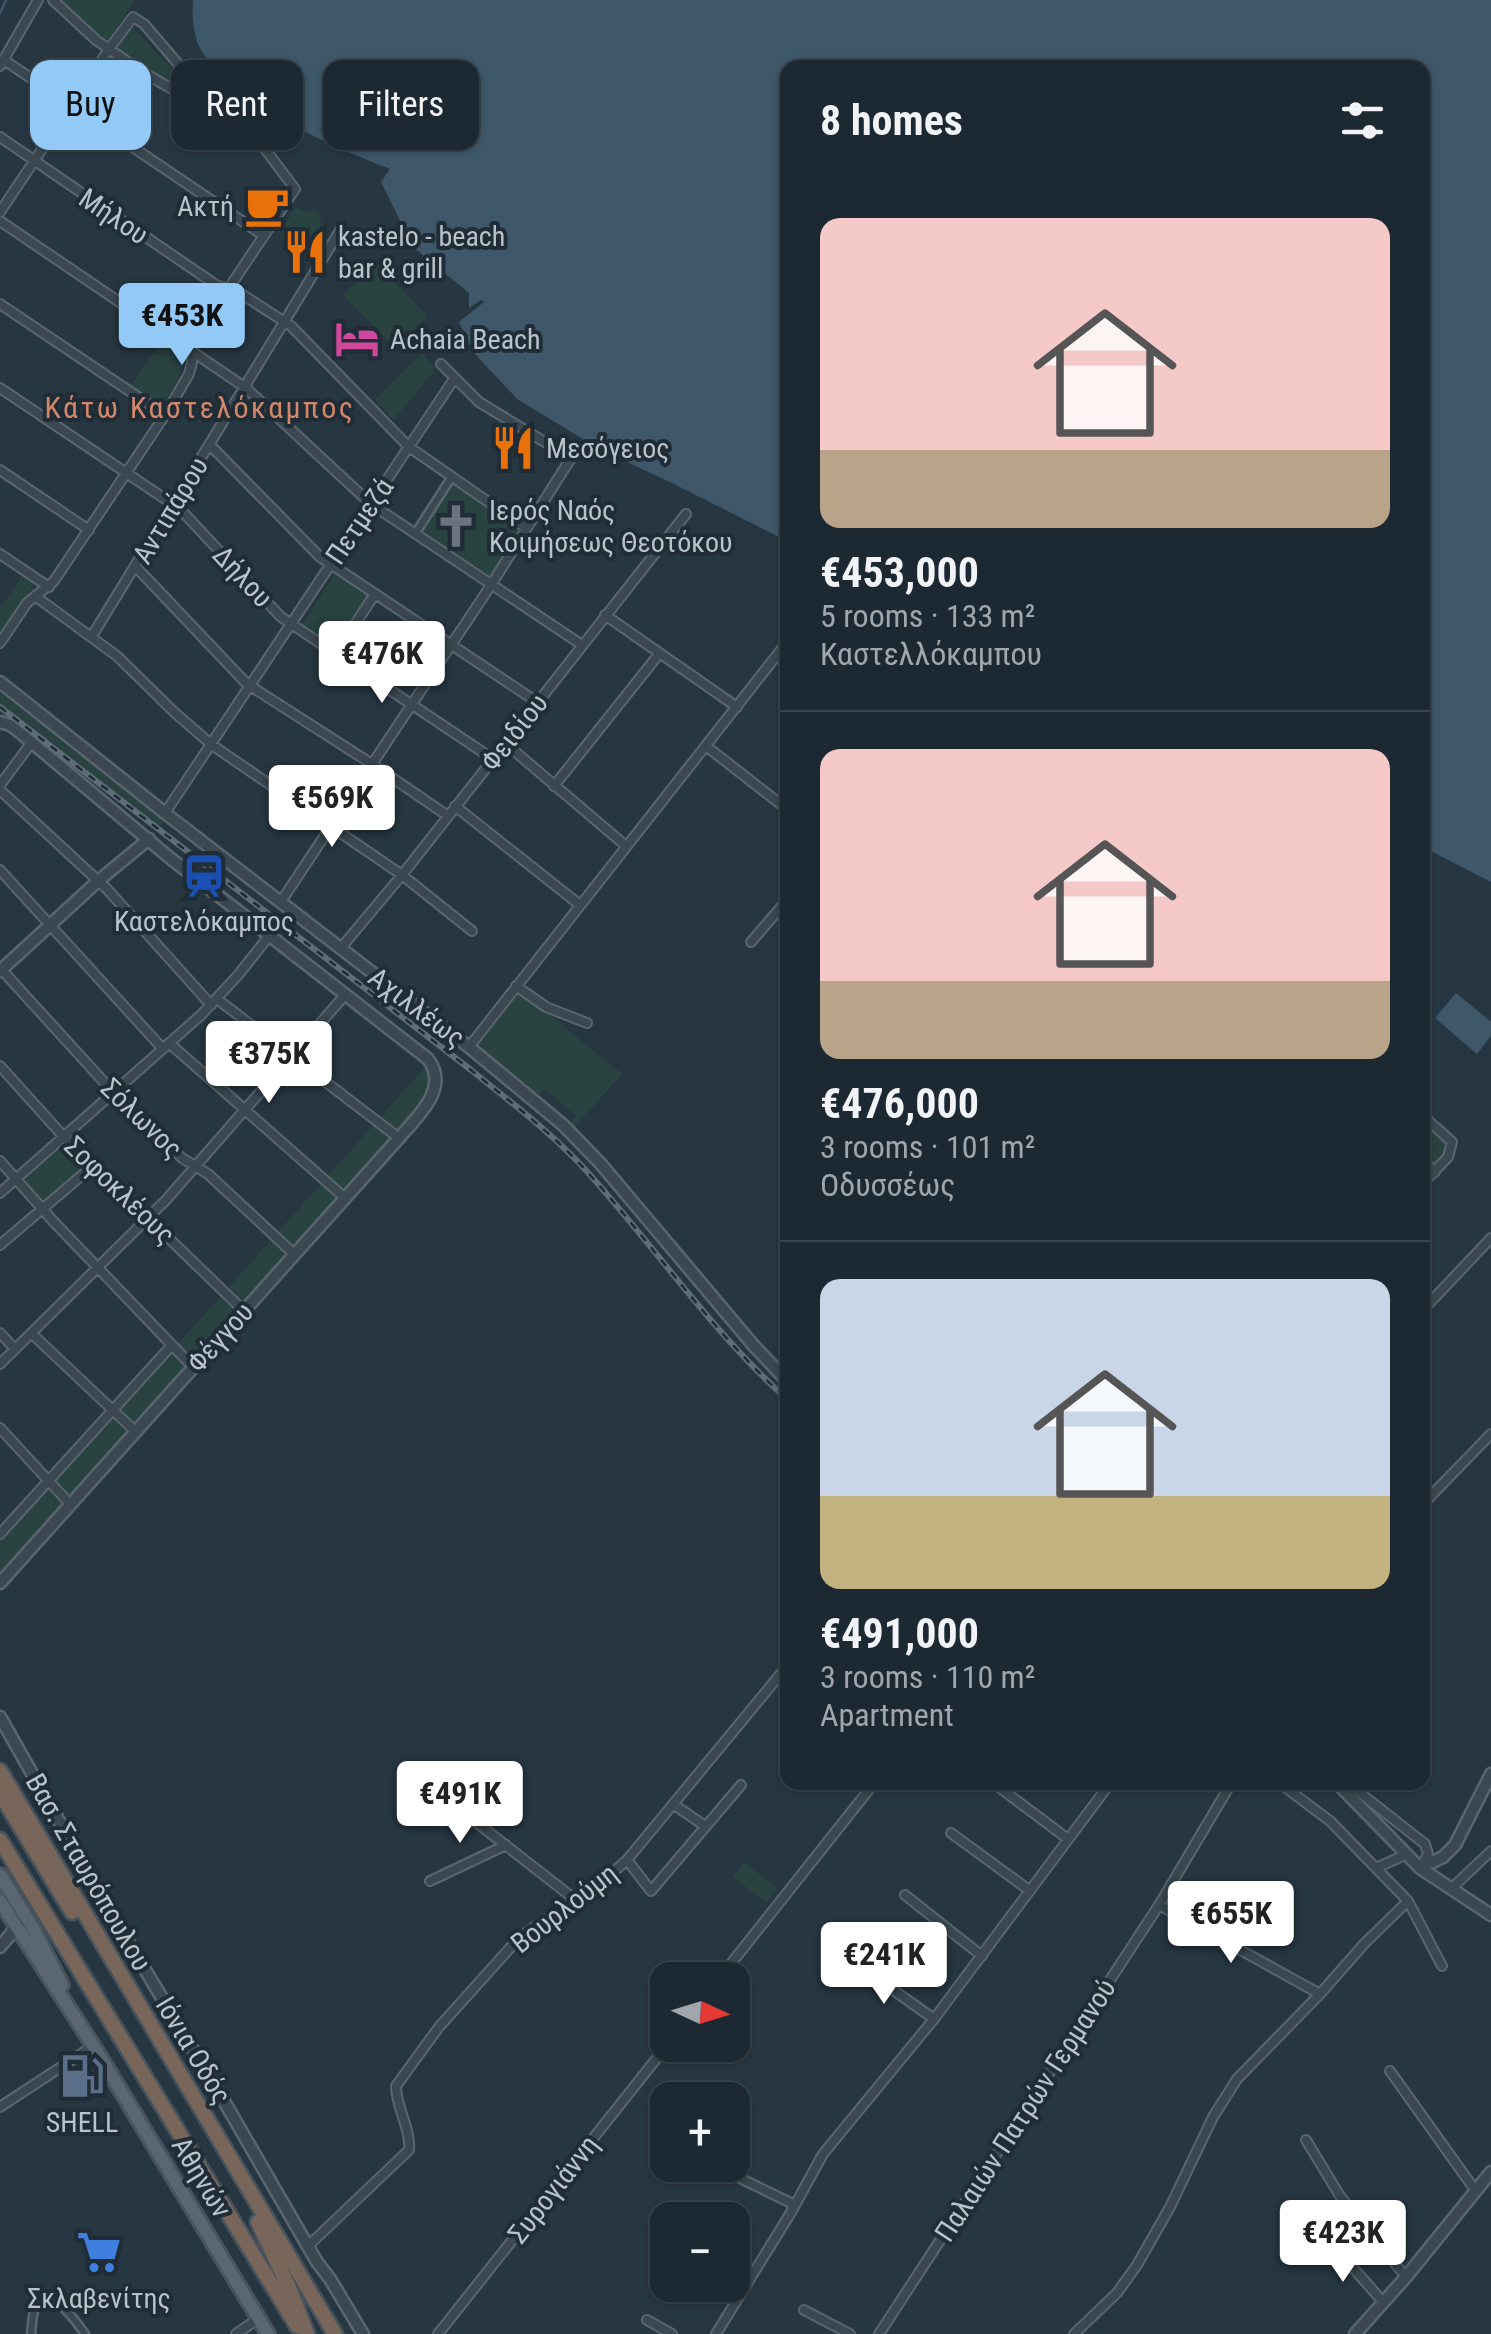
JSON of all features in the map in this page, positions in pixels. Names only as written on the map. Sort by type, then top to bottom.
[{"type":"highway","points":[[0,1774],[5,1792]]},
{"type":"highway","name":"Ιόνια Οδός","points":[[5,1792],[260,2226],[290,2290],[305,2334]]},
{"type":"highway","name":"Ιόνια Οδός","points":[[5,1792],[335,2334]]},
{"type":"highway","name":"Ιόνια Οδός","points":[[0,1840],[305,2334]]},
{"type":"main road","points":[[0,1875],[21,1921]]},
{"type":"main road","points":[[0,1901],[21,1921]]},
{"type":"main road","name":"Αθηνών","points":[[21,1921],[268,2334]]},
{"type":"street","points":[[30,79],[2,63],[38,0]]},
{"type":"street","points":[[53,0],[109,48],[171,88]]},
{"type":"street","points":[[0,643],[28,603],[50,587],[127,473],[186,381],[195,340],[294,189],[252,132],[210,102],[136,17],[130,19],[101,60]]},
{"type":"street","name":"Μήλου","points":[[0,137],[218,286],[240,293],[286,323],[410,447],[526,528]]},
{"type":"street","points":[[0,212],[41,150]]},
{"type":"street","points":[[139,150],[264,236]]},
{"type":"street","points":[[0,222],[246,388],[370,504],[582,646]]},
{"type":"street","name":"Αντιπάρου","points":[[92,636],[341,230]]},
{"type":"street","points":[[0,304],[164,415]]},
{"type":"street","points":[[192,363],[209,363]]},
{"type":"street","points":[[280,903],[571,458],[479,402],[440,364]]},
{"type":"street","name":"Πετμεζά","points":[[165,813],[454,380]]},
{"type":"street","name":"Δήλου","points":[[0,388],[174,504],[281,617],[492,759]]},
{"type":"street","points":[[210,445],[330,564],[537,702]]},
{"type":"street","points":[[0,470],[89,530]]},
{"type":"street","points":[[415,534],[451,478]]},
{"type":"street","name":"Φειδίου","points":[[340,949],[686,514]]},
{"type":"street","points":[[0,554],[50,587]]},
{"type":"street","points":[[136,566],[250,687],[448,816]]},
{"type":"street","points":[[336,653],[375,594]]},
{"type":"street","points":[[35,596],[123,661],[212,745],[402,874],[472,931]]},
{"type":"street","points":[[606,615],[737,707]]},
{"type":"street","points":[[469,1047],[780,651]]},
{"type":"street","points":[[554,786],[659,654]]},
{"type":"street","name":"Αχιλλέως","points":[[0,682],[469,1047],[578,1139],[780,1374]]},
{"type":"street","points":[[0,722],[32,742],[345,995],[149,1217],[0,1364]]},
{"type":"street","points":[[32,742],[0,787],[98,881],[214,1002],[399,1138]]},
{"type":"street","points":[[505,744],[626,846]]},
{"type":"street","points":[[706,746],[780,804]]},
{"type":"street","points":[[456,806],[580,905]]},
{"type":"street","points":[[0,970],[149,839]]},
{"type":"street","points":[[0,870],[165,1046],[246,1110],[346,1198]]},
{"type":"street","points":[[751,942],[780,908]]},
{"type":"street","points":[[0,1193],[214,1002],[268,936]]},
{"type":"street","name":"Σόλωνος","points":[[0,970],[113,1092],[182,1158],[206,1172],[294,1254]]},
{"type":"street","points":[[516,986],[546,1007],[587,1023]]},
{"type":"street","name":"Φέγγου","points":[[0,1583],[399,1138],[436,1088],[428,1059],[345,995]]},
{"type":"street","name":"Σοφοκλέους","points":[[0,1066],[64,1137],[244,1310]]},
{"type":"street","points":[[1430,1122],[1452,1142],[1448,1157],[1430,1177]]},
{"type":"street","points":[[0,1161],[193,1367]]},
{"type":"street","points":[[0,1245],[94,1165]]},
{"type":"street","points":[[1430,1167],[1435,1172]]},
{"type":"street","points":[[1430,1303],[1491,1238]]},
{"type":"street","points":[[0,1333],[15,1349]]},
{"type":"street","points":[[31,1333],[136,1432]]},
{"type":"street","points":[[0,1534],[172,1345]]},
{"type":"street","points":[[0,1428],[70,1504]]},
{"type":"street","points":[[1430,1497],[1491,1434]]},
{"type":"street","name":"Βουρλούμη","points":[[308,2246],[409,2150],[410,2140],[396,2095],[397,2082],[448,2017],[519,1938],[577,1901],[627,1860],[780,1675]]},
{"type":"street","name":"Βασ. Σταυρόπουλου","points":[[0,1717],[127,1940],[363,2334]]},
{"type":"street","points":[[1420,1868],[1443,1857],[1455,1845],[1491,1774]]},
{"type":"street","points":[[627,1860],[650,1891],[740,1785]]},
{"type":"street","points":[[434,1790],[577,1901]]},
{"type":"street","points":[[732,1962],[869,1790]]},
{"type":"street","points":[[1002,1790],[1068,1840]]},
{"type":"street","points":[[750,2278],[830,2145],[934,2019],[1105,1790]]},
{"type":"street","name":"Παλαιών Πατρών Γερμανού","points":[[879,2334],[1159,1905],[1227,1790]]},
{"type":"street","points":[[1289,1790],[1324,1816],[1408,1901],[1442,1966]]},
{"type":"street","points":[[1344,1790],[1420,1868],[1491,1914]]},
{"type":"street","points":[[1356,1790],[1425,1844],[1428,1854],[1420,1868]]},
{"type":"street","points":[[673,1804],[704,1826]]},
{"type":"street","points":[[951,1833],[1029,1890]]},
{"type":"street","points":[[430,1881],[506,1844]]},
{"type":"street","points":[[1452,1888],[1491,1851]]},
{"type":"street","points":[[1376,1868],[1405,1855]]},
{"type":"street","points":[[905,1895],[982,1956]]},
{"type":"street","points":[[1074,2334],[1138,2265],[1213,2117],[1237,2079],[1408,1901]]},
{"type":"street","points":[[1159,1905],[1320,1994]]},
{"type":"street","points":[[0,1947],[21,1921]]},
{"type":"street","points":[[858,1964],[934,2019]]},
{"type":"street","points":[[0,2107],[93,2046]]},
{"type":"street","name":"Συρογιάννη","points":[[438,2334],[654,2062]]},
{"type":"street","points":[[1390,2071],[1475,2190]]},
{"type":"street","points":[[1306,2140],[1340,2196],[1406,2277]]},
{"type":"street","points":[[1354,2334],[1491,2172]]},
{"type":"street","points":[[748,2182],[795,2205]]},
{"type":"street","points":[[1331,2243],[1384,2303]]},
{"type":"street","points":[[31,2334],[36,2307],[46,2299],[65,2308],[85,2334]]},
{"type":"street","points":[[716,2334],[735,2302]]},
{"type":"street","points":[[804,2310],[850,2334]]},
{"type":"street","points":[[236,2334],[259,2318]]},
{"type":"street","points":[[647,2320],[672,2334]]},
{"type":"street","points":[[1086,2324],[1092,2334]]},
{"type":"green space","points":[[59,0],[135,0],[110,38],[102,39]]},
{"type":"green space","points":[[133,28],[171,69],[171,81],[151,70],[151,60],[136,60],[118,48]]},
{"type":"green space","points":[[295,208],[315,210],[321,223],[311,244],[306,243],[299,253],[281,239]]},
{"type":"green space","points":[[377,263],[428,317],[391,344],[343,295]]},
{"type":"green space","points":[[163,338],[181,350],[181,367],[161,406],[131,386]]},
{"type":"green space","points":[[422,353],[436,369],[394,420],[375,400]]},
{"type":"green space","points":[[451,478],[526,528],[491,585],[415,534]]},
{"type":"green space","points":[[335,573],[368,596],[335,646],[303,624]]},
{"type":"green space","points":[[23,575],[35,583],[0,634],[0,608]]},
{"type":"green space","points":[[0,692],[164,821],[159,827],[0,703]]},
{"type":"green space","points":[[520,991],[622,1074],[572,1130],[568,1125],[576,1116],[544,1089],[535,1098],[479,1045]]},
{"type":"green space","points":[[427,1065],[433,1089],[414,1115],[194,1360],[178,1344]]},
{"type":"green space","points":[[1430,1122],[1450,1140],[1451,1148],[1435,1172],[1430,1167]]},
{"type":"green space","points":[[63,1146],[83,1169],[45,1204],[24,1180]]},
{"type":"green space","points":[[171,1349],[188,1366],[135,1426],[117,1410]]},
{"type":"green space","points":[[113,1416],[129,1432],[70,1496],[54,1479]]},
{"type":"green space","points":[[47,1488],[62,1505],[0,1572],[0,1539]]},
{"type":"green space","points":[[744,1862],[777,1888],[766,1903],[733,1877]]},
{"type":"green space","points":[[1232,1891],[1248,1900],[1228,1932],[1213,1922]]},
{"type":"water","points":[[193,0],[1491,0],[1491,882],[1430,851],[1430,60],[780,60],[780,537],[601,450],[517,399],[474,353],[459,322],[484,302],[469,308],[469,293],[413,247],[381,182],[390,169],[345,150],[479,150],[479,60],[323,60],[323,140],[303,130],[303,60],[209,60],[195,36]]},
{"type":"water","points":[[1456,993],[1491,1022],[1491,1036],[1477,1054],[1435,1018]]},
{"type":"waterway","points":[[0,13],[6,0]]},
{"type":"railway","points":[[0,707],[549,1134],[578,1161],[710,1319],[780,1392]]},
{"type":"place","name":"Ακτή","points":[[267,206]]},
{"type":"place","name":"kastelo - beach bar & grill","points":[[305,252]]},
{"type":"place","name":"Achaia Beach","points":[[357,339]]},
{"type":"place","name":"Μεσόγειος","points":[[513,448]]},
{"type":"place","name":"Ιερός Ναός Κοιμήσεως Θεοτόκου","points":[[456,526]]},
{"type":"place","name":"Καστελόκαμπος","points":[[204,876]]},
{"type":"place","name":"SHELL","points":[[82,2076]]},
{"type":"place","name":"Σκλαβενίτης","points":[[99,2252]]},
{"type":"district","name":"Κάτω Καστελόκαμπος","points":[[200,408]]}]
